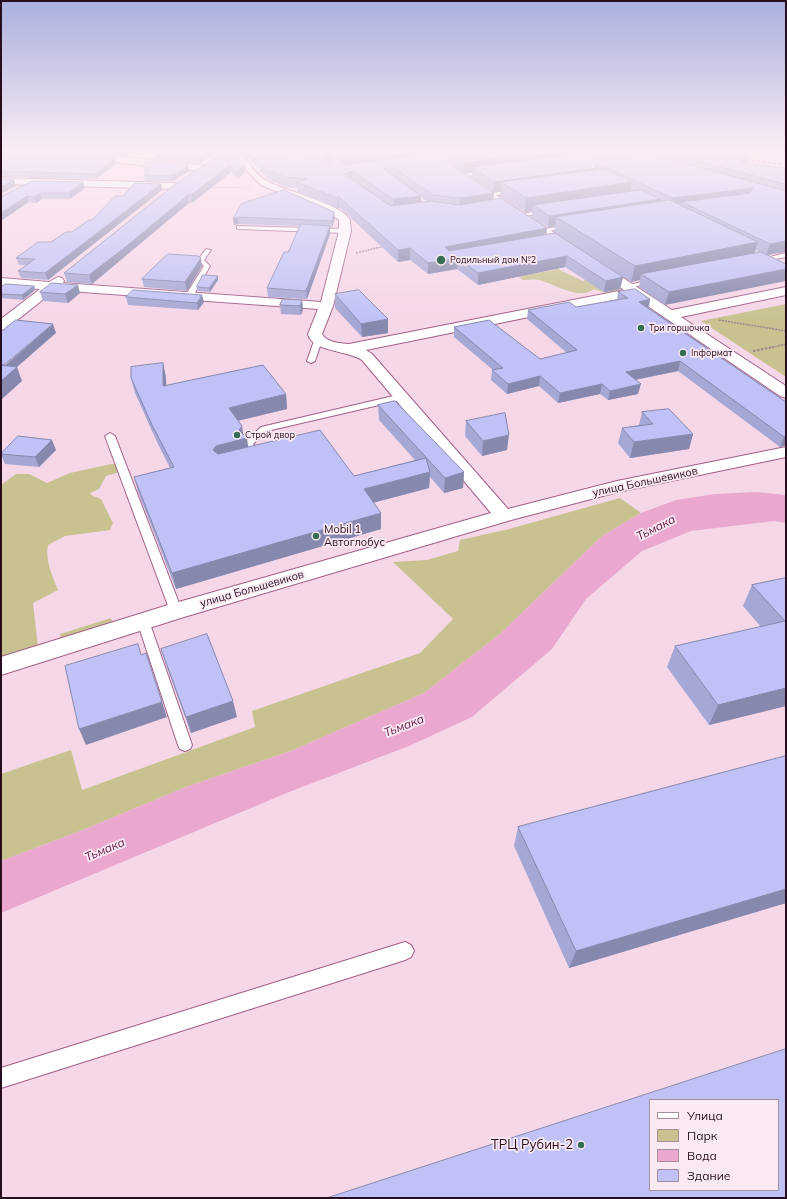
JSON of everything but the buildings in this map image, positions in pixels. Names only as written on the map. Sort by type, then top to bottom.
[{"type":"street","points":[[323,208],[340,215],[346,222],[326,306],[315,334],[318,340],[327,344],[352,348],[631,289]]},
{"type":"street","points":[[506,208],[520,215],[549,237],[631,289],[786,393]]},
{"type":"street","points":[[1,326],[68,274]]},
{"type":"street","points":[[1,282],[326,306]]},
{"type":"street","points":[[670,315],[786,292]]},
{"type":"street","points":[[352,348],[367,357],[504,516]]},
{"type":"street","name":"улица Большевиков","points":[[1,666],[176,611],[504,516],[617,487],[786,452]]},
{"type":"lane","points":[[520,215],[554,210]]},
{"type":"lane","points":[[549,237],[577,225]]},
{"type":"lane","points":[[240,227],[345,231]]},
{"type":"lane","points":[[189,296],[207,266],[201,260],[208,250]]},
{"type":"lane","points":[[761,258],[786,255]]},
{"type":"lane","points":[[631,289],[663,279]]},
{"type":"lane","points":[[311,361],[318,340]]},
{"type":"lane","points":[[243,459],[258,455],[248,444],[264,430],[402,397]]},
{"type":"lane","points":[[110,436],[176,611]]},
{"type":"lane","points":[[144,621],[184,745]]},
{"type":"lane","points":[[1,1078],[405,951]]},
{"type":"path","points":[[338,258],[389,245]]},
{"type":"path","points":[[731,356],[786,344]]},
{"type":"green space","points":[[557,265],[560,270],[583,281],[592,277],[602,279],[620,290],[612,295],[594,289],[581,293],[567,290],[539,280],[523,280],[518,276],[555,270],[553,266]]},
{"type":"green space","points":[[786,304],[786,377],[701,321]]},
{"type":"green space","points":[[116,464],[120,472],[106,476],[99,489],[90,493],[91,495],[101,499],[113,523],[110,530],[65,536],[48,545],[48,562],[58,590],[33,603],[38,647],[1,663],[1,485],[16,474],[29,474],[47,483],[70,473]]},
{"type":"green space","points":[[620,498],[641,513],[602,536],[500,634],[424,693],[291,751],[186,787],[83,830],[1,861],[1,774],[71,750],[82,790],[255,727],[252,711],[420,653],[453,619],[393,562],[427,560],[458,551],[460,540],[509,529]]},
{"type":"green space","points":[[111,618],[113,623],[61,639],[60,634]]},
{"type":"water","name":"Тьмака","points":[[756,492],[786,495],[786,523],[774,521],[691,531],[642,551],[586,599],[552,649],[472,717],[409,746],[289,792],[1,913],[1,861],[83,830],[186,787],[291,751],[424,693],[500,634],[602,536],[641,513],[676,500],[715,494]]},
{"type":"place","name":"Родильный дом №2","points":[[441,260]]},
{"type":"place","name":"Три горшочка","points":[[641,328]]},
{"type":"place","name":"Inформат","points":[[683,353]]},
{"type":"place","name":"Строй двор","points":[[237,435]]},
{"type":"place","name":"Mobil 1 Автоглобус","points":[[316,536]]},
{"type":"place","name":"ТРЦ Рубин-2","points":[[581,1145]]}]
